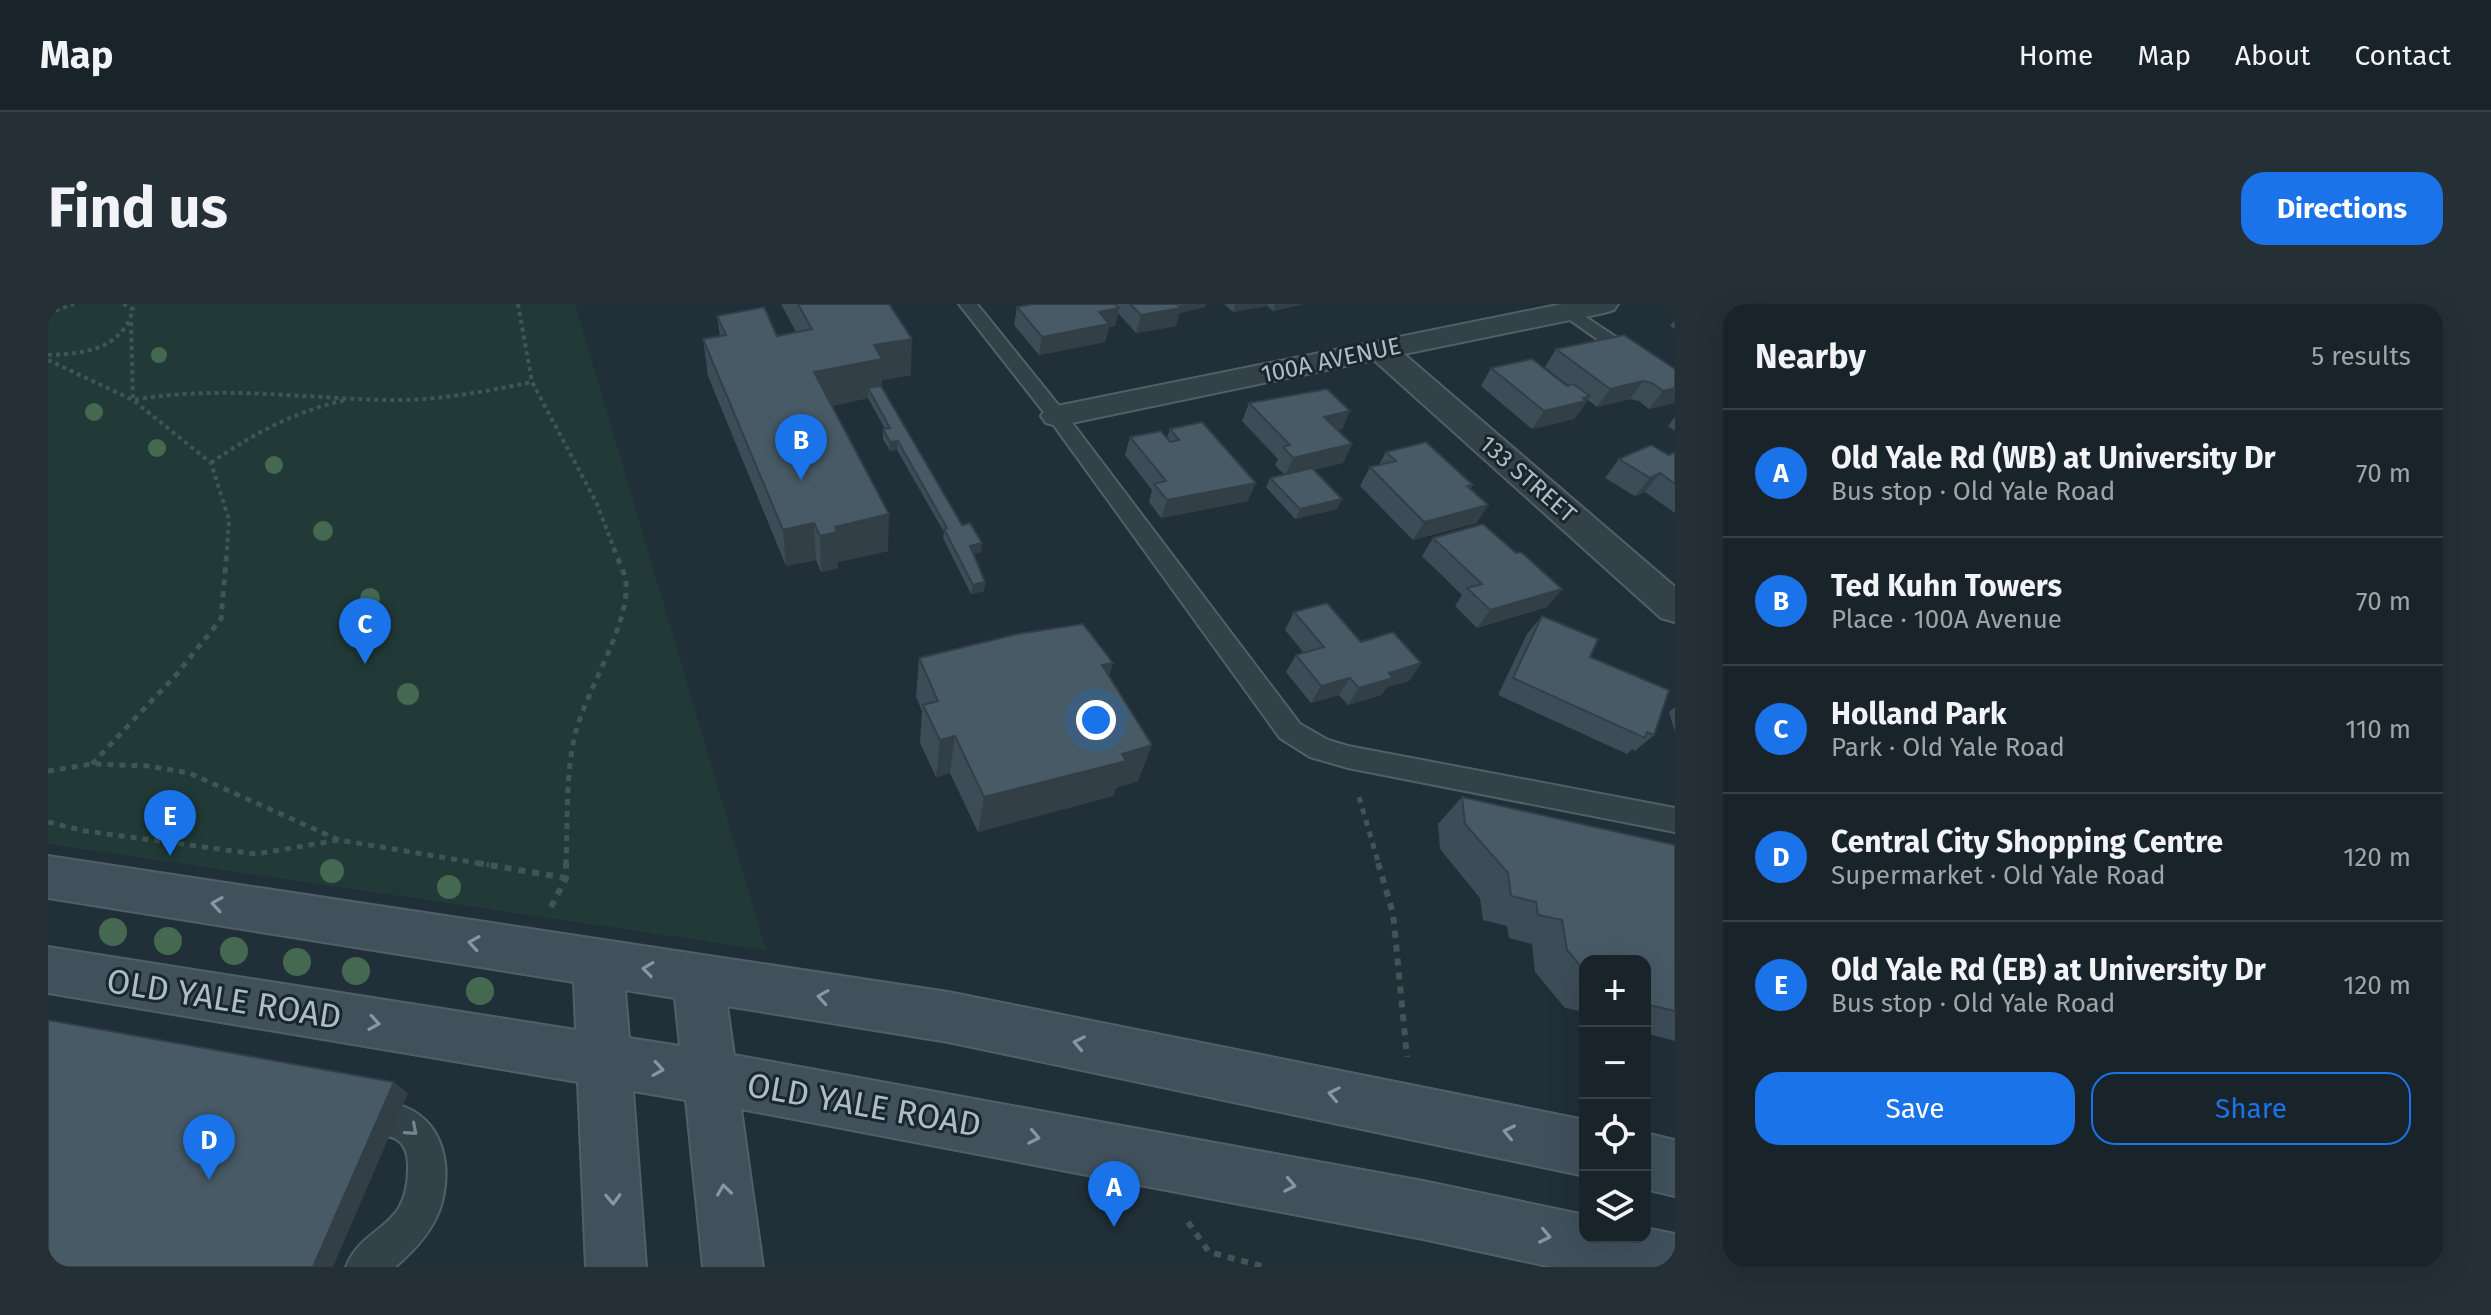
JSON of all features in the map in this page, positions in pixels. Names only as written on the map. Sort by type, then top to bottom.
[{"type":"main road","points":[[48,877],[948,1017],[1579,1147]]},
{"type":"main road","points":[[598,962],[616,1267]]},
{"type":"main road","name":"OLD YALE ROAD","points":[[48,970],[710,1077],[1423,1210],[1675,1264]]},
{"type":"main road","points":[[698,976],[733,1267]]},
{"type":"main road","points":[[1651,1162],[1675,1168]]},
{"type":"street","name":"100A AVENUE","points":[[1057,416],[1604,304]]},
{"type":"street","name":"133 STREET","points":[[1381,350],[1675,608]]},
{"type":"lane","points":[[968,304],[1057,416],[1290,731],[1320,749],[1348,757],[1675,820]]},
{"type":"lane","points":[[1569,311],[1675,385]]},
{"type":"lane","points":[[326,1139],[336,1131],[380,1117],[405,1122],[422,1139],[427,1169],[423,1203],[398,1241],[365,1267]]},
{"type":"path","points":[[59,308],[65,304]]},
{"type":"path","points":[[48,311],[74,304]]},
{"type":"path","points":[[123,304],[133,306],[133,400]]},
{"type":"path","points":[[48,771],[92,764],[148,766],[189,773],[339,840],[566,878],[569,776],[575,736],[589,692],[626,606],[626,580],[596,502],[554,418],[532,382],[518,304]]},
{"type":"path","points":[[48,358],[109,343],[122,335],[131,322]]},
{"type":"path","points":[[48,358],[133,400],[211,463],[229,520],[221,619],[176,675],[92,764]]},
{"type":"path","points":[[133,400],[160,394],[254,393],[353,399],[435,398],[532,382]]},
{"type":"path","points":[[211,463],[277,419],[315,406],[353,399]]},
{"type":"path","points":[[1348,757],[1393,913],[1411,1110]]},
{"type":"path","points":[[48,822],[85,831],[256,854],[339,840]]},
{"type":"path","points":[[1209,1252],[1265,1267]]},
{"type":"green space","points":[[48,304],[575,304],[766,950],[48,844]]},
{"type":"building","points":[[798,304],[889,304],[912,339],[874,345],[882,359],[814,372],[889,514],[835,527],[837,532],[820,536],[814,523],[783,530],[703,339],[726,335],[717,316],[764,307],[777,336],[812,329]]},
{"type":"building","points":[[1033,304],[1115,304],[1119,308],[1099,312],[1109,324],[1042,337],[1017,307]]},
{"type":"building","points":[[1130,304],[1177,304],[1181,308],[1141,315]]},
{"type":"building","points":[[1624,335],[1675,369],[1675,388],[1663,391],[1643,381],[1610,389],[1556,349]]},
{"type":"building","points":[[1532,359],[1567,386],[1573,384],[1590,396],[1583,398],[1586,401],[1544,411],[1491,368]]},
{"type":"building","points":[[881,386],[962,525],[970,523],[982,543],[970,546],[985,582],[973,585],[944,529],[947,528],[898,441],[890,442],[883,429],[890,428],[868,388]]},
{"type":"building","points":[[1327,389],[1350,411],[1324,417],[1352,444],[1293,458],[1283,447],[1290,445],[1249,403]]},
{"type":"building","points":[[1202,422],[1256,483],[1167,500],[1154,484],[1166,481],[1130,437],[1161,431],[1170,442],[1179,440],[1170,429]]},
{"type":"building","points":[[1426,442],[1473,485],[1467,486],[1488,505],[1424,522],[1370,467],[1396,461],[1386,452]]},
{"type":"building","points":[[1651,445],[1669,455],[1675,452],[1675,484],[1660,473],[1650,478],[1619,459]]},
{"type":"building","points":[[1312,468],[1342,499],[1300,509],[1270,478]]},
{"type":"building","points":[[1483,524],[1516,553],[1521,552],[1562,589],[1490,610],[1467,588],[1482,584],[1433,538]]},
{"type":"building","points":[[1327,603],[1361,642],[1393,632],[1421,663],[1389,673],[1393,678],[1359,688],[1350,678],[1321,686],[1296,655],[1324,647],[1294,612]]},
{"type":"building","points":[[1542,616],[1598,639],[1590,657],[1669,690],[1654,735],[1647,732],[1645,738],[1513,678]]},
{"type":"building","points":[[1083,624],[1113,663],[1102,665],[1152,745],[1122,754],[1126,761],[984,797],[955,736],[940,740],[923,705],[938,701],[919,658],[1017,634]]},
{"type":"building","points":[[1462,797],[1675,845],[1675,1011],[1651,1005],[1651,955],[1579,955],[1579,964],[1567,950],[1562,920],[1538,915],[1536,902],[1511,896],[1508,873],[1465,824]]},
{"type":"building","points":[[48,1020],[394,1082],[313,1267],[48,1267]]},
{"type":"place","name":"Ted Kuhn Towers","points":[[801,480]]},
{"type":"place","name":"Holland Park","points":[[365,664]]},
{"type":"place","name":"Old Yale Rd (EB) at University Dr","points":[[170,856]]},
{"type":"place","name":"Central City Shopping Centre","points":[[209,1180]]},
{"type":"place","name":"Old Yale Rd (WB) at University Dr","points":[[1114,1227]]}]
